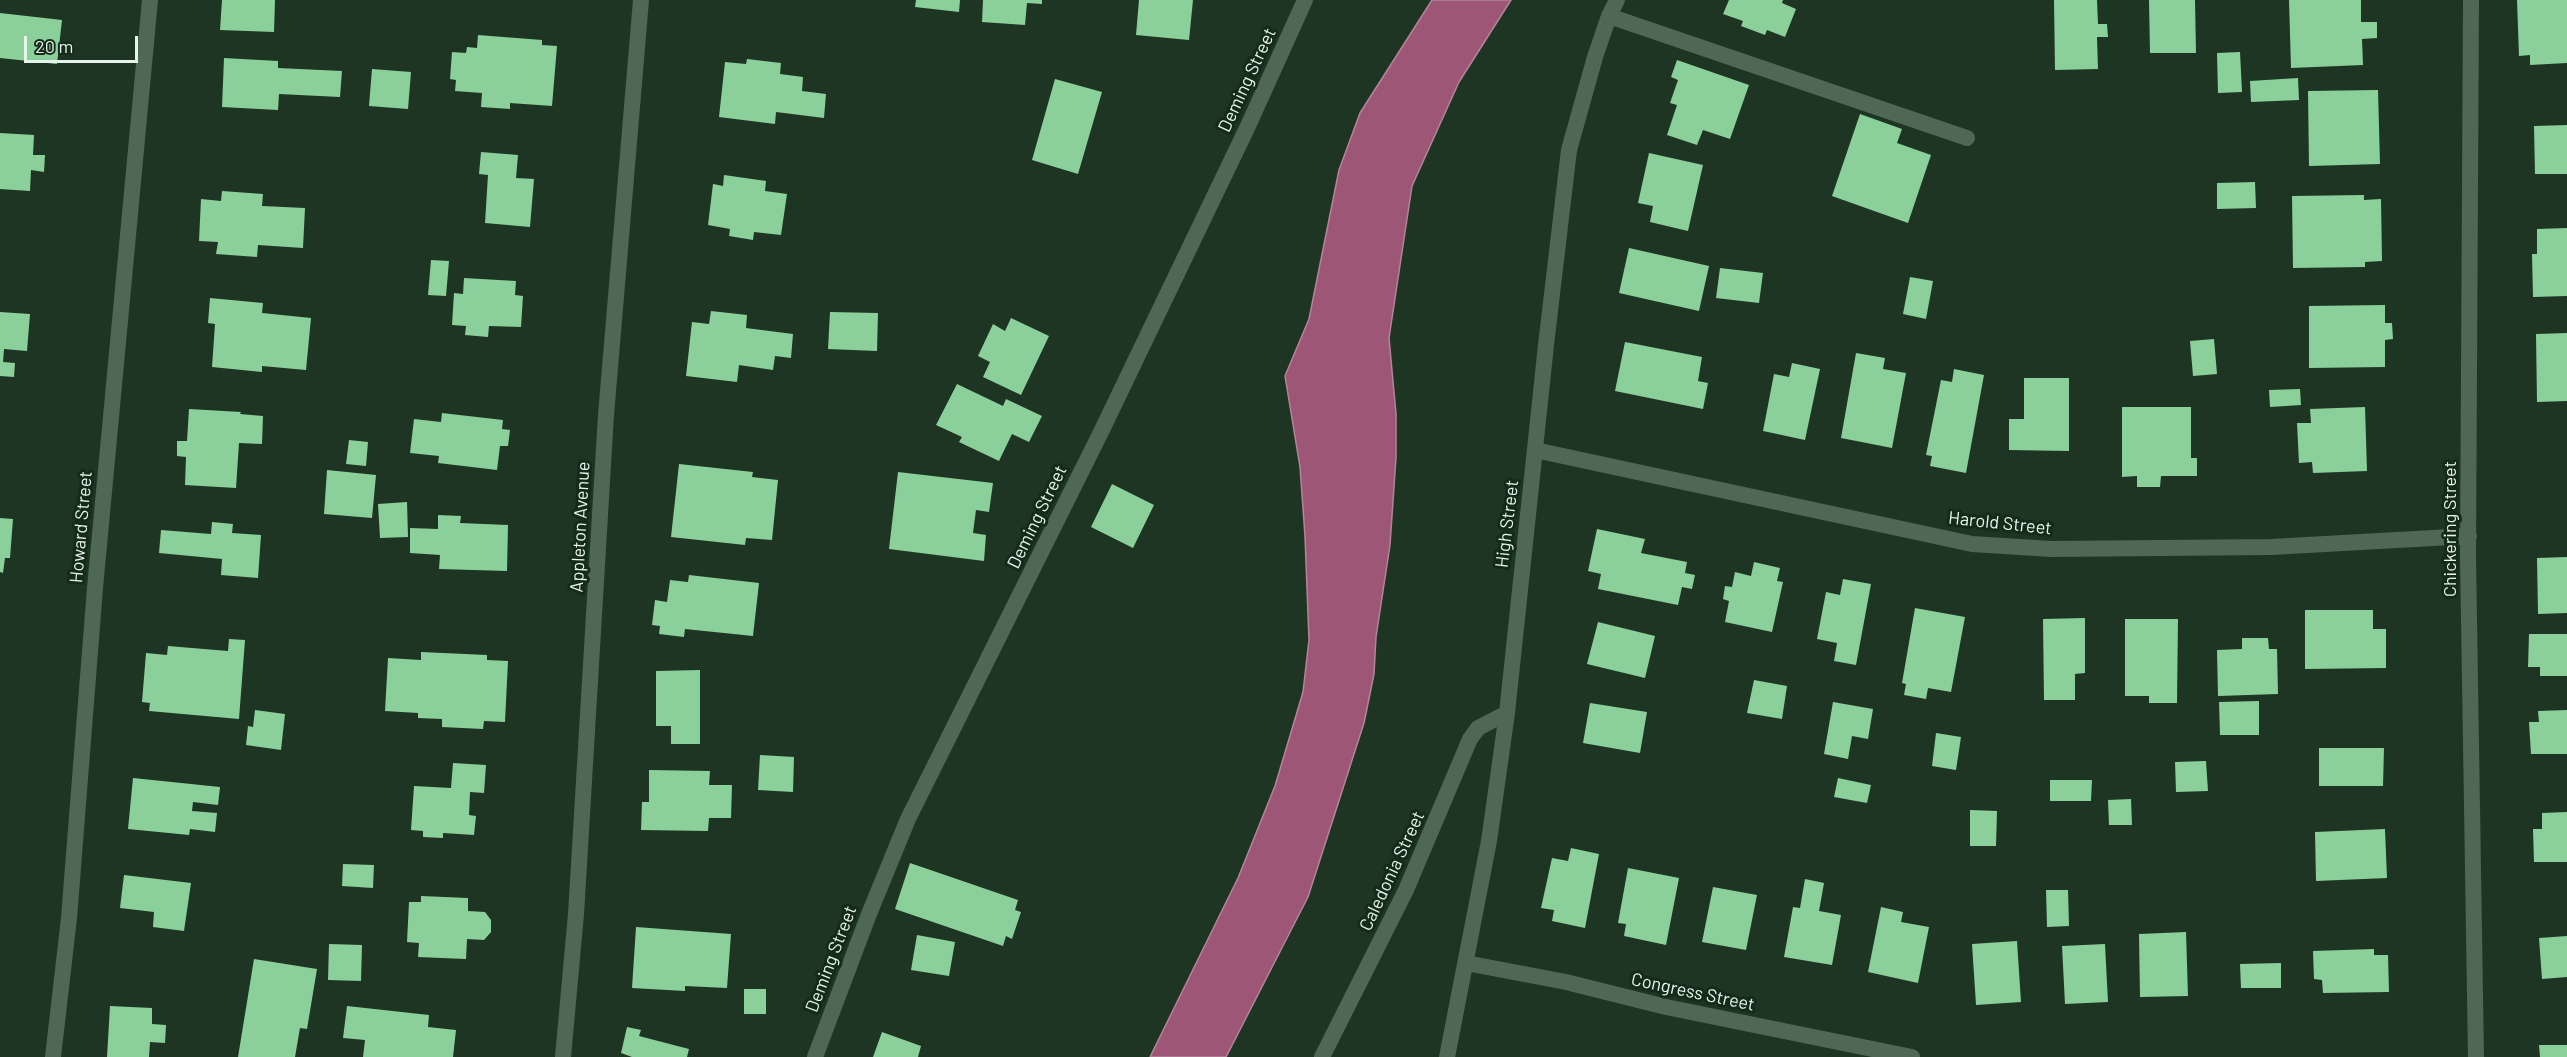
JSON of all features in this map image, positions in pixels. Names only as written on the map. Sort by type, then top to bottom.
[{"type":"street","name":"Howard Street","points":[[53,1057],[69,918],[95,588],[150,0]]},
{"type":"street","name":"Appleton Avenue","points":[[563,1057],[576,914],[606,415],[641,0]]},
{"type":"street","name":"Deming Street","points":[[815,1057],[908,819],[1106,422],[1243,137],[1305,0]]},
{"type":"street","name":"High Street","points":[[1447,1057],[1489,841],[1507,713],[1569,150],[1609,16],[1617,0]]},
{"type":"street","name":"Chickering Street","points":[[2471,0],[2469,536],[2476,1057]]},
{"type":"street","points":[[1609,16],[1966,138]]},
{"type":"street","name":"Harold Street","points":[[1535,450],[1972,544],[2050,549],[2271,547],[2469,536]]},
{"type":"street","name":"Caledonia Street","points":[[1322,1057],[1406,890],[1470,739],[1478,728],[1507,713]]},
{"type":"street","name":"Congress Street","points":[[1466,963],[1566,982],[1666,1007],[1912,1057]]},
{"type":"shaded area","points":[[1432,0],[1511,0],[1459,82],[1412,186],[1389,338],[1396,414],[1396,457],[1390,545],[1376,637],[1374,674],[1364,723],[1308,897],[1226,1057],[1150,1057],[1238,878],[1275,786],[1303,692],[1309,640],[1305,536],[1300,467],[1285,376],[1309,319],[1339,170],[1360,113]]},
{"type":"building","points":[[222,0],[275,0],[274,32],[220,30]]},
{"type":"building","points":[[916,0],[960,0],[959,12],[915,7]]},
{"type":"building","points":[[983,0],[1042,0],[1042,4],[1027,3],[1025,25],[982,22]]},
{"type":"building","points":[[1139,0],[1193,0],[1189,40],[1136,35]]},
{"type":"building","points":[[1729,0],[1783,0],[1782,3],[1796,9],[1785,37],[1767,30],[1765,35],[1741,26],[1743,21],[1723,14]]},
{"type":"building","points":[[2054,0],[2097,0],[2098,24],[2107,24],[2108,37],[2097,37],[2098,69],[2055,70]]},
{"type":"building","points":[[2149,0],[2195,0],[2196,53],[2150,53]]},
{"type":"building","points":[[2289,0],[2361,0],[2361,22],[2377,22],[2377,38],[2362,39],[2363,65],[2291,68]]},
{"type":"building","points":[[2517,0],[2567,0],[2567,63],[2530,65],[2530,55],[2519,56]]},
{"type":"building","points":[[0,13],[62,20],[57,64],[0,58]]},
{"type":"building","points":[[478,35],[542,40],[542,45],[557,46],[552,106],[510,103],[510,109],[481,107],[482,93],[455,91],[456,80],[450,79],[452,52],[466,53],[467,47],[477,48]]},
{"type":"building","points":[[2240,52],[2242,92],[2218,93],[2217,53]]},
{"type":"building","points":[[224,58],[278,61],[278,68],[342,71],[340,97],[279,94],[278,110],[222,107]]},
{"type":"building","points":[[747,59],[781,63],[780,74],[803,77],[802,91],[826,94],[824,118],[776,112],[775,124],[719,117],[725,62],[746,64]]},
{"type":"building","points":[[1677,60],[1749,85],[1730,139],[1703,130],[1697,145],[1667,135],[1677,105],[1670,103],[1678,80],[1671,77]]},
{"type":"building","points":[[372,69],[411,72],[408,109],[369,106]]},
{"type":"building","points":[[2298,78],[2299,100],[2251,102],[2250,81]]},
{"type":"building","points":[[1055,79],[1102,92],[1078,174],[1032,160]]},
{"type":"building","points":[[2378,90],[2380,164],[2309,166],[2308,91]]},
{"type":"building","points":[[1860,114],[1902,129],[1897,143],[1931,155],[1908,223],[1832,196]]},
{"type":"building","points":[[2567,125],[2567,174],[2535,174],[2534,126]]},
{"type":"building","points":[[0,133],[34,135],[33,155],[45,155],[44,172],[31,170],[30,191],[0,189]]},
{"type":"building","points":[[481,152],[518,155],[516,178],[534,179],[530,227],[485,223],[488,175],[479,174]]},
{"type":"building","points":[[1649,153],[1703,165],[1688,231],[1650,222],[1653,206],[1638,203]]},
{"type":"building","points":[[724,175],[766,181],[765,191],[787,194],[781,235],[754,232],[753,240],[729,236],[730,229],[708,225],[713,184],[723,186]]},
{"type":"building","points":[[2255,182],[2256,208],[2217,209],[2217,183]]},
{"type":"building","points":[[222,191],[263,194],[262,206],[305,208],[303,248],[258,245],[257,257],[216,254],[218,242],[199,241],[201,199],[221,201]]},
{"type":"building","points":[[2364,195],[2364,200],[2381,199],[2382,261],[2365,262],[2365,267],[2293,268],[2292,196]]},
{"type":"building","points":[[2567,228],[2567,296],[2533,297],[2532,254],[2537,254],[2537,229]]},
{"type":"building","points":[[1629,248],[1709,266],[1699,311],[1619,293]]},
{"type":"building","points":[[431,260],[449,261],[446,296],[428,295]]},
{"type":"building","points":[[1720,268],[1763,273],[1759,303],[1716,298]]},
{"type":"building","points":[[1910,277],[1933,281],[1926,319],[1903,314]]},
{"type":"building","points":[[464,278],[516,281],[515,295],[523,296],[521,327],[489,326],[488,337],[465,335],[466,326],[452,325],[454,293],[463,294]]},
{"type":"building","points":[[210,298],[263,303],[262,313],[311,318],[306,370],[262,366],[262,372],[212,367],[215,324],[208,323]]},
{"type":"building","points":[[2385,305],[2385,323],[2392,323],[2393,339],[2385,340],[2385,367],[2309,368],[2309,306]]},
{"type":"building","points":[[711,311],[747,315],[746,328],[793,334],[791,358],[775,356],[773,370],[739,365],[737,382],[686,376],[692,322],[709,324]]},
{"type":"building","points":[[0,312],[30,314],[27,351],[4,349],[3,362],[15,363],[14,377],[0,376]]},
{"type":"building","points":[[830,312],[878,313],[877,351],[828,349]]},
{"type":"building","points":[[1011,318],[1049,336],[1021,395],[983,377],[990,362],[978,356],[993,324],[1005,331]]},
{"type":"building","points":[[2567,333],[2567,401],[2537,402],[2536,334]]},
{"type":"building","points":[[2214,339],[2217,374],[2193,376],[2190,341]]},
{"type":"building","points":[[1625,342],[1702,357],[1698,381],[1708,383],[1703,409],[1615,391]]},
{"type":"building","points":[[1856,353],[1885,358],[1883,369],[1906,373],[1892,448],[1841,438]]},
{"type":"building","points":[[1792,363],[1820,369],[1805,440],[1763,431],[1774,374],[1789,377]]},
{"type":"building","points":[[1954,369],[1984,375],[1966,473],[1930,466],[1932,456],[1926,455],[1941,380],[1952,382]]},
{"type":"building","points":[[2024,378],[2069,378],[2069,451],[2009,450],[2009,419],[2024,419]]},
{"type":"building","points":[[957,384],[1003,406],[1006,399],[1042,416],[1029,442],[1012,434],[999,461],[959,442],[962,437],[936,425]]},
{"type":"building","points":[[2300,389],[2301,405],[2270,407],[2269,390]]},
{"type":"building","points":[[2122,407],[2191,407],[2191,458],[2197,458],[2197,476],[2161,476],[2160,487],[2137,487],[2137,476],[2122,477]]},
{"type":"building","points":[[2365,407],[2367,471],[2313,473],[2312,462],[2299,463],[2297,423],[2311,423],[2310,409]]},
{"type":"building","points":[[189,409],[241,412],[240,414],[263,416],[262,444],[239,443],[236,488],[185,485],[186,457],[177,456],[177,441],[187,441]]},
{"type":"building","points":[[442,413],[503,420],[502,429],[510,430],[508,446],[500,446],[497,470],[438,463],[439,456],[410,453],[414,419],[441,422]]},
{"type":"building","points":[[349,440],[368,442],[366,466],[346,464]]},
{"type":"building","points":[[679,464],[753,472],[752,477],[778,480],[772,540],[746,538],[745,545],[671,537]]},
{"type":"building","points":[[327,470],[376,475],[372,518],[324,514]]},
{"type":"building","points":[[898,472],[993,483],[989,512],[976,510],[973,533],[986,535],[984,561],[889,549]]},
{"type":"building","points":[[1112,484],[1154,505],[1133,548],[1091,527]]},
{"type":"building","points":[[407,502],[408,537],[380,538],[378,504]]},
{"type":"building","points":[[438,515],[461,516],[460,523],[508,525],[507,571],[439,569],[440,555],[410,553],[410,528],[438,529]]},
{"type":"building","points":[[0,518],[13,519],[10,558],[5,558],[3,573],[0,572]]},
{"type":"building","points":[[212,522],[233,524],[232,533],[261,535],[258,578],[221,575],[222,559],[159,553],[161,530],[211,534]]},
{"type":"building","points":[[1597,529],[1645,539],[1641,553],[1687,562],[1685,573],[1695,575],[1692,589],[1682,587],[1678,605],[1598,589],[1601,574],[1588,571]]},
{"type":"building","points":[[2567,557],[2567,613],[2538,614],[2537,558]]},
{"type":"building","points":[[1754,562],[1780,568],[1777,581],[1783,582],[1772,632],[1725,622],[1729,601],[1723,599],[1725,586],[1732,587],[1735,572],[1751,576]]},
{"type":"building","points":[[689,575],[759,583],[753,636],[685,629],[684,637],[659,634],[660,626],[652,625],[655,600],[667,602],[670,580],[688,582]]},
{"type":"building","points":[[1843,579],[1871,584],[1856,665],[1834,661],[1837,643],[1817,639],[1826,592],[1840,595]]},
{"type":"building","points":[[1915,608],[1965,617],[1951,692],[1928,688],[1926,699],[1904,695],[1906,684],[1902,683]]},
{"type":"building","points":[[2305,610],[2373,610],[2373,629],[2386,629],[2386,668],[2305,669]]},
{"type":"building","points":[[2085,618],[2085,673],[2075,674],[2075,700],[2044,700],[2043,619]]},
{"type":"building","points":[[2125,619],[2178,619],[2177,703],[2149,703],[2149,696],[2125,696]]},
{"type":"building","points":[[1598,622],[1655,636],[1645,678],[1587,664]]},
{"type":"building","points":[[2529,634],[2567,634],[2567,676],[2540,676],[2540,667],[2528,667]]},
{"type":"building","points":[[2242,638],[2268,638],[2269,649],[2277,649],[2278,694],[2218,696],[2217,650],[2242,649]]},
{"type":"building","points":[[229,639],[245,640],[239,719],[149,711],[150,703],[142,702],[146,653],[167,655],[168,646],[228,651]]},
{"type":"building","points":[[421,652],[487,655],[487,660],[508,661],[505,722],[484,721],[483,729],[442,727],[442,719],[418,718],[418,713],[385,711],[388,658],[421,660]]},
{"type":"building","points":[[700,670],[700,744],[671,744],[671,726],[656,726],[656,671]]},
{"type":"building","points":[[1754,680],[1787,686],[1782,719],[1747,713]]},
{"type":"building","points":[[2259,701],[2259,735],[2220,735],[2219,702]]},
{"type":"building","points":[[1833,702],[1873,709],[1868,739],[1852,736],[1848,759],[1824,754]]},
{"type":"building","points":[[1590,703],[1647,712],[1640,753],[1583,743]]},
{"type":"building","points":[[255,710],[285,714],[281,750],[246,745],[248,726],[253,727]]},
{"type":"building","points":[[2567,710],[2567,754],[2531,754],[2529,722],[2539,722],[2538,711]]},
{"type":"building","points":[[1936,733],[1961,737],[1956,770],[1932,766]]},
{"type":"building","points":[[2319,748],[2384,748],[2383,786],[2319,786]]},
{"type":"building","points":[[760,755],[794,757],[793,792],[758,790]]},
{"type":"building","points":[[2206,761],[2208,791],[2176,792],[2175,762]]},
{"type":"building","points":[[453,763],[486,765],[484,793],[470,792],[469,815],[476,816],[474,835],[443,833],[443,838],[423,837],[423,831],[411,830],[414,786],[451,788]]},
{"type":"building","points":[[649,770],[710,771],[709,785],[732,785],[731,818],[709,818],[708,831],[641,830],[642,802],[649,802]]},
{"type":"building","points":[[133,778],[220,787],[218,805],[193,802],[192,811],[217,813],[215,832],[190,829],[189,835],[128,829]]},
{"type":"building","points":[[1838,778],[1871,785],[1867,803],[1834,797]]},
{"type":"building","points":[[2050,780],[2092,780],[2091,801],[2050,801]]},
{"type":"building","points":[[2131,799],[2132,825],[2109,825],[2108,800]]},
{"type":"building","points":[[1970,810],[1997,811],[1996,846],[1970,846]]},
{"type":"building","points":[[2567,812],[2567,862],[2534,862],[2533,829],[2542,829],[2542,813]]},
{"type":"building","points":[[2385,829],[2387,878],[2316,881],[2315,832]]},
{"type":"building","points":[[1571,848],[1599,854],[1585,928],[1552,921],[1554,910],[1541,908],[1552,858],[1568,861]]},
{"type":"building","points":[[910,863],[1018,900],[1015,910],[1021,912],[1012,939],[1006,936],[1003,946],[895,909]]},
{"type":"building","points":[[343,864],[374,865],[373,888],[342,886]]},
{"type":"building","points":[[1628,868],[1679,878],[1666,945],[1624,936],[1626,924],[1618,923]]},
{"type":"building","points":[[124,875],[191,883],[184,931],[153,927],[154,912],[120,908]]},
{"type":"building","points":[[1805,879],[1824,883],[1819,911],[1841,915],[1832,965],[1784,957],[1793,907],[1800,908]]},
{"type":"building","points":[[1713,887],[1757,895],[1746,950],[1702,942]]},
{"type":"building","points":[[2046,890],[2068,890],[2069,926],[2047,927]]},
{"type":"building","points":[[421,896],[468,898],[468,911],[485,912],[491,920],[491,932],[484,940],[467,939],[466,959],[418,957],[419,943],[407,942],[409,902],[421,902]]},
{"type":"building","points":[[1881,907],[1903,912],[1901,922],[1929,927],[1918,983],[1868,972]]},
{"type":"building","points":[[636,927],[731,934],[727,988],[685,986],[685,991],[632,988]]},
{"type":"building","points":[[2186,932],[2188,996],[2140,997],[2139,934]]},
{"type":"building","points":[[917,935],[955,942],[949,976],[911,970]]},
{"type":"building","points":[[2567,936],[2567,977],[2542,979],[2539,938]]},
{"type":"building","points":[[2017,941],[2021,1002],[1976,1005],[1972,944]]},
{"type":"building","points":[[329,944],[362,945],[361,981],[328,980]]},
{"type":"building","points":[[2105,944],[2108,1002],[2065,1004],[2062,946]]},
{"type":"building","points":[[2374,949],[2374,955],[2388,955],[2389,992],[2323,993],[2322,980],[2314,979],[2313,951]]},
{"type":"building","points":[[254,959],[317,969],[307,1029],[300,1028],[295,1057],[238,1057]]},
{"type":"building","points":[[2281,963],[2281,988],[2241,988],[2240,964]]},
{"type":"building","points":[[744,989],[766,989],[766,1014],[744,1014]]},
{"type":"building","points":[[110,1006],[152,1008],[152,1024],[166,1025],[165,1043],[150,1042],[149,1057],[107,1057]]},
{"type":"building","points":[[347,1006],[429,1015],[428,1027],[456,1030],[453,1057],[363,1057],[365,1040],[343,1038]]},
{"type":"building","points":[[627,1027],[641,1030],[639,1036],[689,1049],[687,1057],[632,1057],[621,1053]]},
{"type":"building","points":[[882,1032],[921,1046],[918,1057],[873,1057]]},
{"type":"building","points":[[2539,1045],[2567,1045],[2567,1057],[2540,1057]]}]
